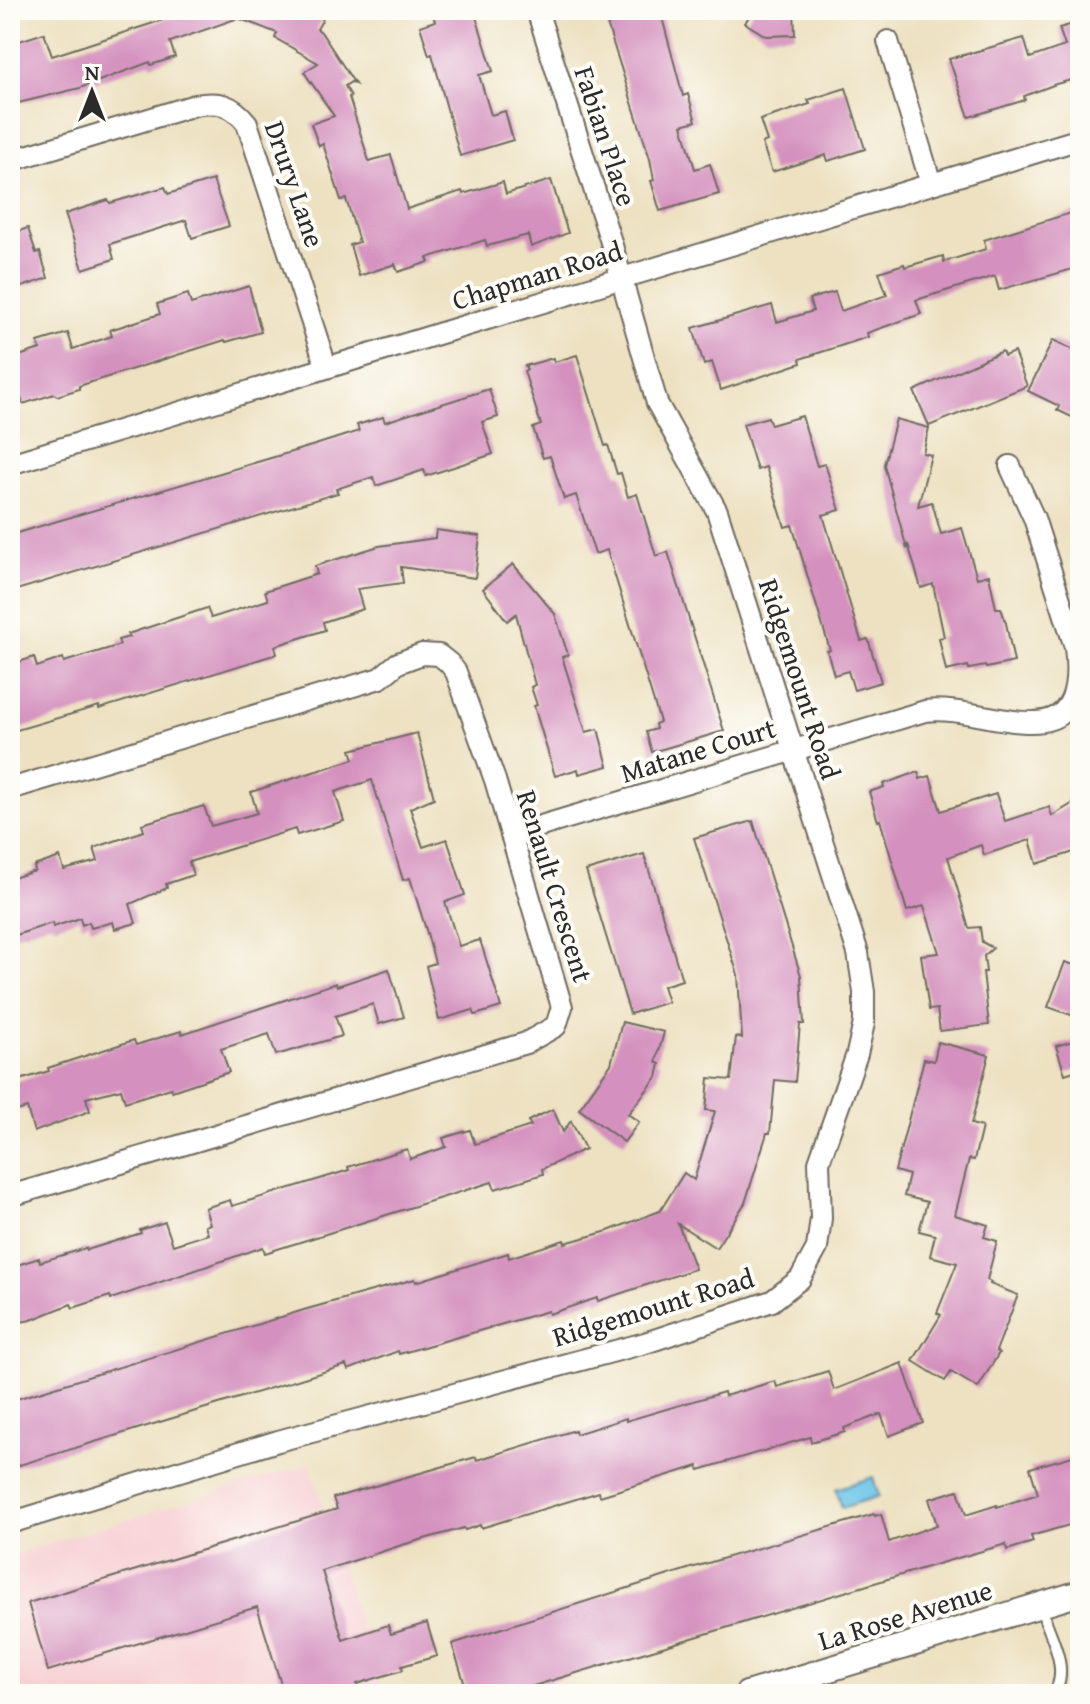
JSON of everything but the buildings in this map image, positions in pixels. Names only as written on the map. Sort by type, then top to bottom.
[{"type":"street","name":"Fabian Place","points":[[537,10],[620,279]]},
{"type":"street","points":[[888,41],[931,184]]},
{"type":"street","name":"Drury Lane","points":[[10,161],[195,105],[225,104],[238,111],[247,123],[326,366]]},
{"type":"street","name":"Chapman Road","points":[[10,464],[1080,139]]},
{"type":"street","name":"Ridgemount Road","points":[[10,1523],[278,1441],[645,1343],[772,1301],[800,1279],[817,1248],[821,1218],[819,1162],[857,1054],[864,1023],[864,992],[858,953],[717,511],[657,403],[620,279]]},
{"type":"street","name":"Matane Court","points":[[511,835],[925,711],[953,709],[1035,724],[1063,714],[1072,705],[1079,679],[1075,647],[1034,518],[1010,466]]},
{"type":"street","name":"Renault Crescent","points":[[10,789],[380,678],[410,657],[431,653],[439,655],[449,663],[464,690],[562,1007],[556,1026],[526,1043],[10,1196]]},
{"type":"street","name":"La Rose Avenue","points":[[747,1694],[790,1688],[1080,1593]]},
{"type":"lane","points":[[1040,1605],[1061,1670],[1060,1686],[1053,1694]]},
{"type":"shaded area","points":[[310,1464],[382,1694],[16,1694],[10,1676],[10,1555]]},
{"type":"water","points":[[873,1477],[879,1496],[842,1508],[836,1489]]}]
